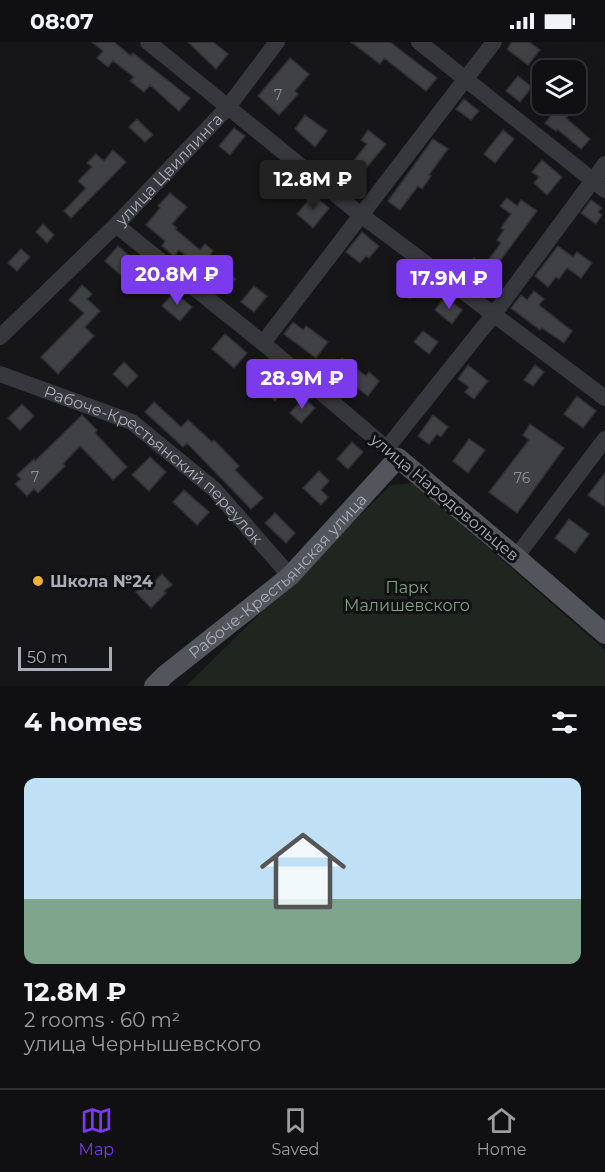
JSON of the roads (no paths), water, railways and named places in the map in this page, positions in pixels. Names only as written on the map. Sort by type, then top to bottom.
[{"type":"main road","name":"улица Народовольцев","points":[[392,453],[605,634]]},
{"type":"main road","name":"Рабоче-Крестьянская улица","points":[[154,686],[290,576],[392,453]]},
{"type":"street","points":[[148,42],[361,215],[605,398]]},
{"type":"street","name":"улица Цвиллинга","points":[[0,337],[117,225],[228,107],[277,42]]},
{"type":"street","points":[[419,42],[599,185]]},
{"type":"street","points":[[263,343],[494,42]]},
{"type":"street","points":[[392,453],[494,314],[599,185],[605,164]]},
{"type":"street","name":"улица Народовольцев","points":[[117,225],[263,343],[392,453]]},
{"type":"street","name":"Рабоче-Крестьянский переулок","points":[[0,374],[132,422],[215,490],[290,576]]},
{"type":"street","points":[[516,557],[605,439]]},
{"type":"place","name":"Школа №24","points":[[38,581]]},
{"type":"park label","name":"Парк Малишевского","points":[[407,596]]}]
